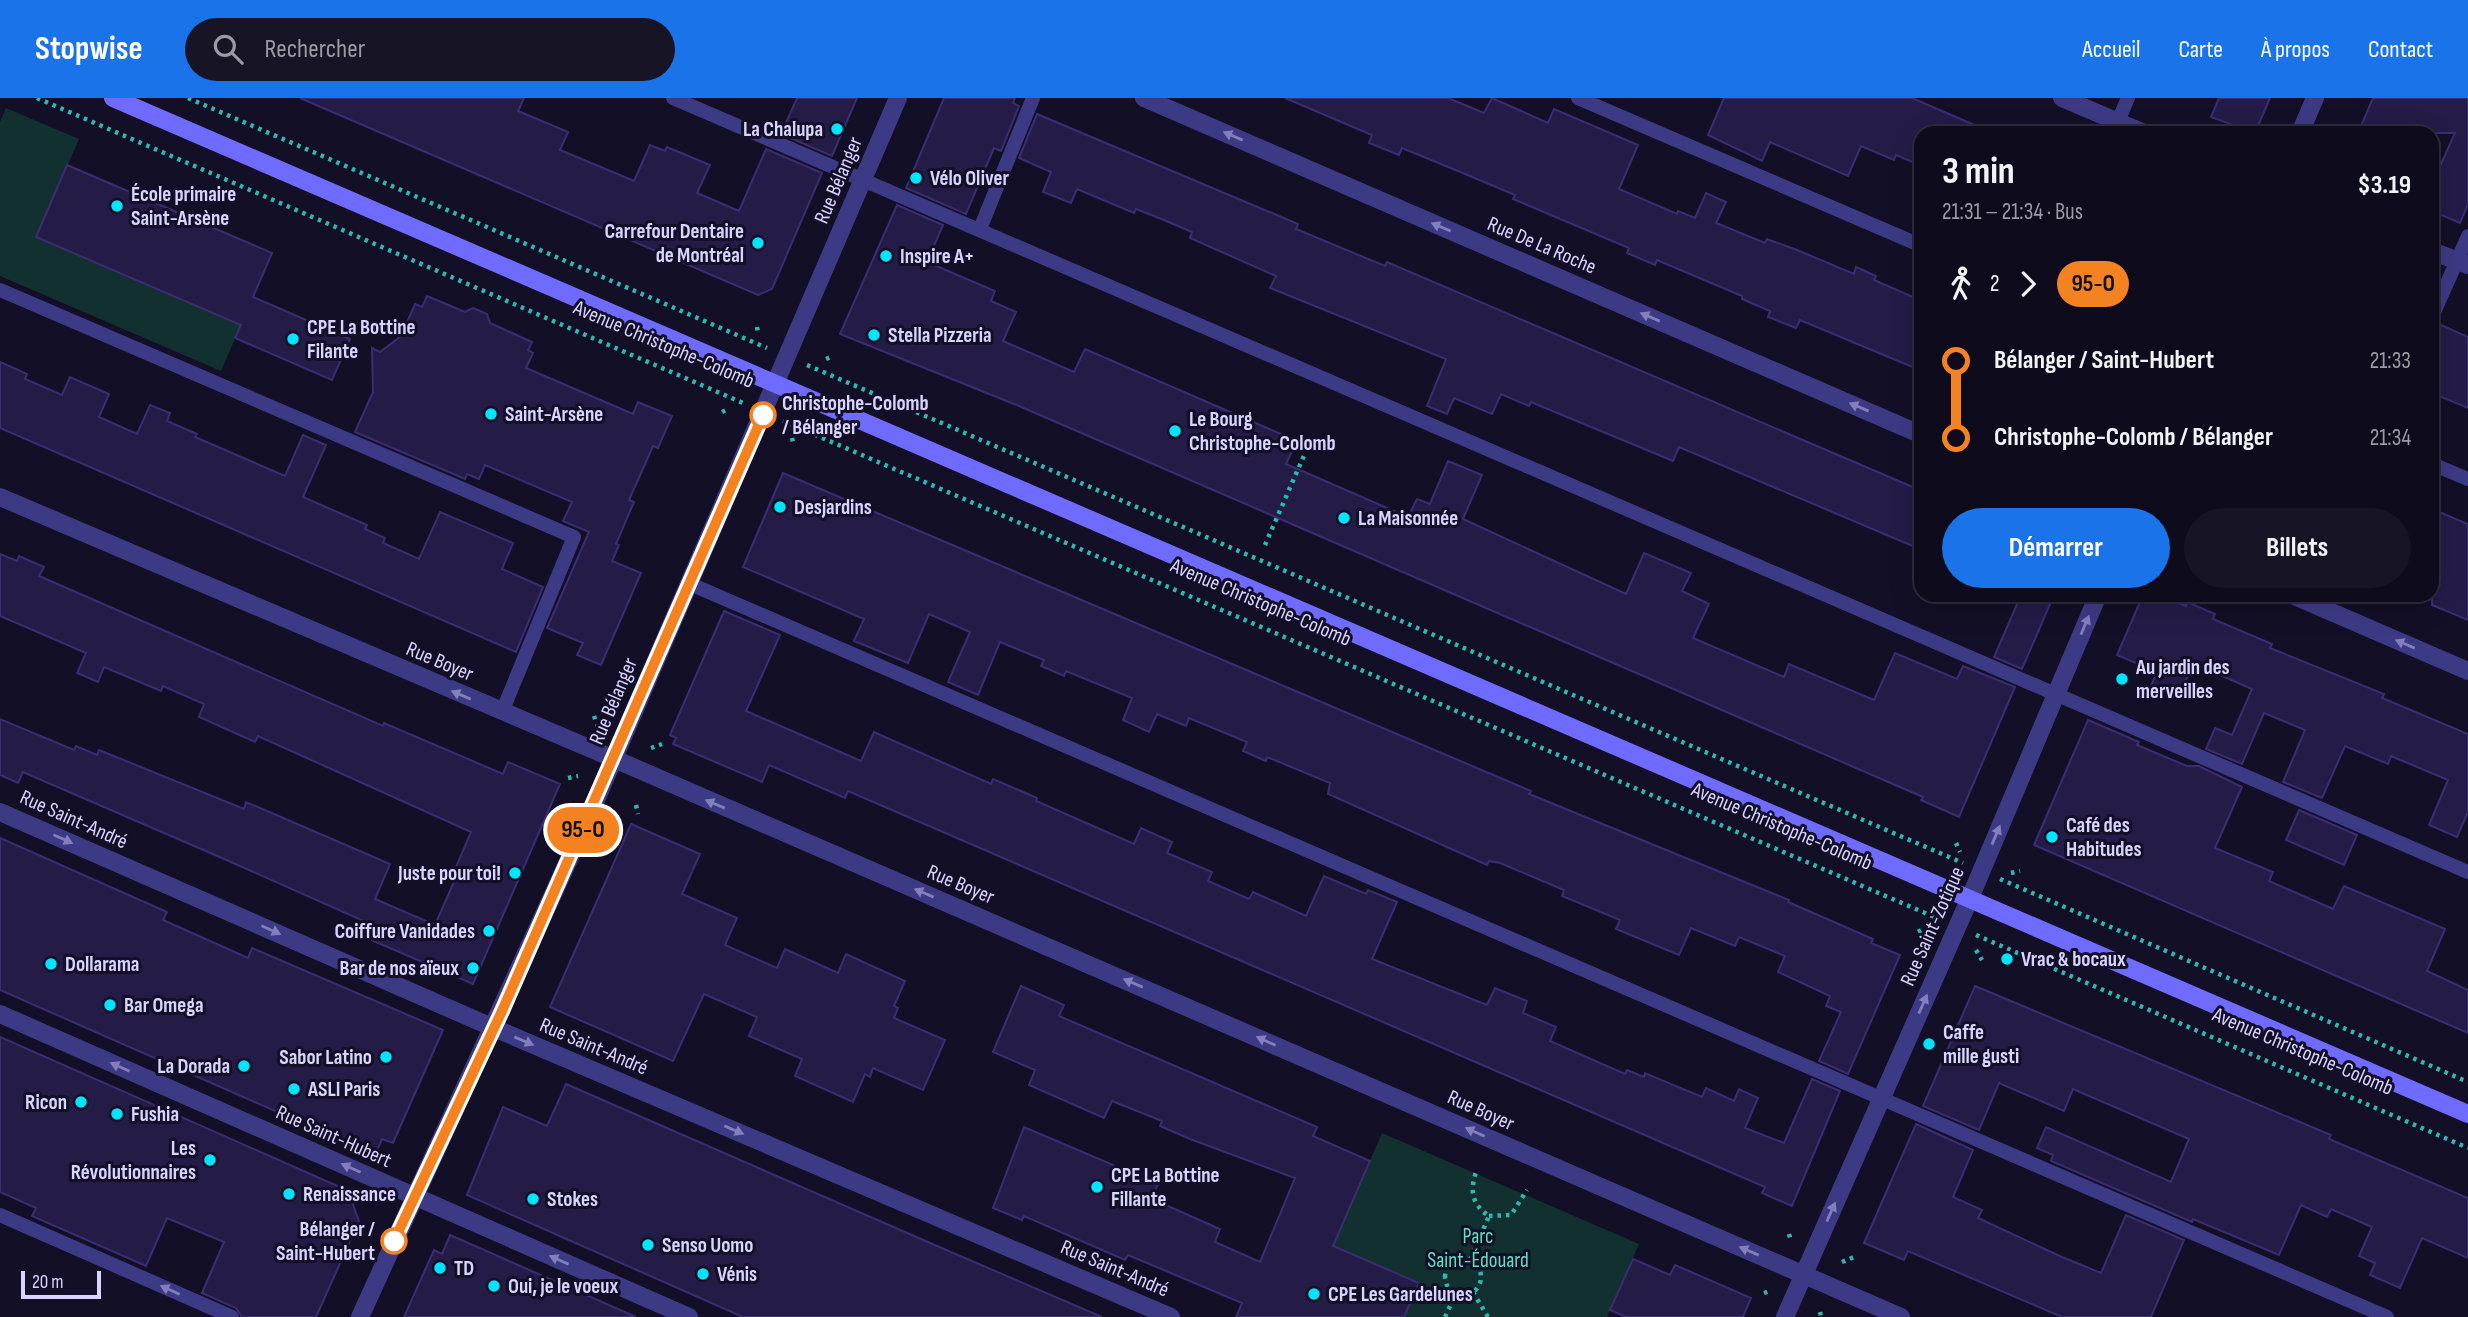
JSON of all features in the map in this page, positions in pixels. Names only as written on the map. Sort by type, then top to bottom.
[{"type":"main road","name":"Avenue Christophe-Colomb","points":[[113,98],[2468,1114]]},
{"type":"street","name":"Rue Bélanger","points":[[360,1317],[494,1028],[613,759],[898,98]]},
{"type":"street","name":"Rue De La Roche","points":[[1144,98],[1914,432]]},
{"type":"street","points":[[2062,98],[2114,126]]},
{"type":"street","points":[[2303,126],[2315,98]]},
{"type":"street","points":[[2439,254],[2463,263]]},
{"type":"street","name":"Rue Boyer","points":[[0,497],[613,759],[1901,1317]]},
{"type":"street","name":"Rue Saint-Zotique","points":[[1785,1317],[1970,898],[2095,602]]},
{"type":"street","points":[[2308,602],[2468,671]]},
{"type":"street","name":"Rue Saint-André","points":[[0,811],[494,1028],[1171,1317]]},
{"type":"street","name":"Rue Saint-Hubert","points":[[0,1014],[689,1317]]},
{"type":"lane","points":[[673,98],[2468,872]]},
{"type":"lane","points":[[980,229],[1032,98]]},
{"type":"lane","points":[[1578,98],[1914,243]]},
{"type":"lane","points":[[2116,126],[2128,98]]},
{"type":"lane","points":[[2439,305],[2463,263],[2468,236]]},
{"type":"lane","points":[[0,290],[574,537],[502,712]]},
{"type":"lane","points":[[2439,467],[2468,479]]},
{"type":"lane","points":[[688,583],[2387,1317]]},
{"type":"lane","points":[[0,1215],[232,1317]]},
{"type":"path","name":"Avenue Christophe-Colomb","points":[[37,98],[2468,1148]]},
{"type":"path","name":"Avenue Christophe-Colomb","points":[[188,98],[2468,1082]]},
{"type":"path","points":[[826,359],[833,356]]},
{"type":"path","points":[[792,438],[794,446]]},
{"type":"path","points":[[1265,545],[1306,451]]},
{"type":"path","points":[[594,716],[598,727]]},
{"type":"path","points":[[651,748],[663,744]]},
{"type":"path","points":[[568,778],[578,776]]},
{"type":"path","points":[[636,805],[638,814]]},
{"type":"path","points":[[1956,843],[1960,852]]},
{"type":"path","points":[[2011,873],[2020,872]]},
{"type":"path","points":[[1918,932],[1927,927]]},
{"type":"path","points":[[1976,950],[1982,960]]},
{"type":"path","points":[[1477,1169],[1471,1188],[1473,1198],[1477,1208],[1489,1216],[1511,1214],[1527,1190]]},
{"type":"path","points":[[1470,1260],[1489,1216]]},
{"type":"path","points":[[1789,1234],[1791,1241]]},
{"type":"path","points":[[1842,1262],[1854,1257]]},
{"type":"path","points":[[1458,1260],[1470,1260],[1481,1272],[1480,1283],[1473,1292],[1456,1293],[1446,1279],[1448,1267],[1458,1260]]},
{"type":"path","points":[[1764,1293],[1772,1290]]},
{"type":"path","points":[[1473,1292],[1488,1317]]},
{"type":"path","points":[[1445,1317],[1456,1293]]},
{"type":"green space","points":[[6,108],[79,139],[36,237],[241,325],[221,371],[0,276],[0,122]]},
{"type":"green space","name":"Parc Saint-Édouard","points":[[1382,1133],[1639,1244],[1607,1317],[1404,1317],[1418,1283],[1333,1246]]},
{"type":"building","points":[[300,98],[524,98],[518,111],[568,132],[560,150],[634,181],[650,145],[665,151],[667,147],[710,165],[697,193],[739,211],[766,149],[822,173],[772,289],[758,295]]},
{"type":"building","points":[[797,98],[857,98],[832,156],[781,134]]},
{"type":"building","points":[[944,98],[1015,98],[1013,103],[1019,106],[1001,151],[994,148],[966,214],[906,188]]},
{"type":"building","points":[[1285,98],[1448,98],[1484,113],[1492,98],[1548,123],[1554,109],[1638,145],[1619,189],[1677,214],[1678,211],[1695,218],[1706,193],[1726,202],[1716,223],[1765,243],[1767,239],[1797,250],[1854,274],[1856,267],[1876,276],[1874,280],[1914,298],[1914,368],[1800,320],[1796,328],[1768,317],[1770,311],[1742,299],[1742,296],[1657,260],[1655,265],[1627,253],[1629,248],[1513,199],[1515,195],[1402,148],[1399,155],[1369,143],[1372,135]]},
{"type":"building","points":[[1724,98],[1912,98],[1977,126],[1914,126],[1914,163],[1896,155],[1894,160],[1861,146],[1848,176],[1770,142],[1762,161],[1708,135]]},
{"type":"building","points":[[2219,98],[2270,98],[2258,126],[2236,126],[2211,117]]},
{"type":"building","points":[[2373,98],[2468,98],[2468,204],[2460,223],[2439,214],[2439,168],[2455,133],[2439,133],[2439,126],[2361,126]]},
{"type":"building","points":[[1037,114],[1298,224],[1296,229],[1385,266],[1387,262],[1914,488],[1914,547],[1679,447],[1673,461],[1531,402],[1529,406],[1501,394],[1492,414],[1454,398],[1447,414],[1427,406],[1446,359],[1270,288],[1276,276],[1190,238],[1192,232],[1164,220],[1136,209],[1134,213],[1077,189],[1071,203],[1043,192],[1051,172],[1019,158]]},
{"type":"building","points":[[67,165],[272,253],[253,297],[350,339],[332,380],[235,338],[241,325],[36,237]]},
{"type":"building","points":[[897,205],[943,225],[927,262],[995,291],[991,301],[1016,312],[1003,341],[1074,372],[1085,349],[1297,441],[1286,464],[1408,517],[1417,499],[1430,504],[1448,461],[1482,475],[1463,519],[1626,594],[1644,553],[1691,573],[1682,591],[1709,604],[1693,638],[1784,677],[1789,664],[1874,700],[1895,653],[1957,679],[1963,666],[2015,687],[1959,817],[1921,800],[1923,797],[1019,406],[840,334]]},
{"type":"building","name":"Saint-Arsène","points":[[427,296],[465,312],[473,308],[487,314],[490,323],[532,342],[528,350],[533,353],[526,368],[633,414],[638,402],[672,416],[658,448],[653,446],[629,500],[634,502],[616,544],[619,545],[612,561],[641,573],[601,665],[577,655],[583,643],[547,628],[589,532],[563,521],[572,502],[485,465],[479,479],[467,474],[465,479],[355,432],[373,392],[372,348],[380,352],[401,336],[415,304],[422,307]]},
{"type":"building","points":[[2441,325],[2468,337],[2468,408],[2439,396]]},
{"type":"building","points":[[0,362],[27,374],[25,379],[62,395],[70,377],[109,394],[99,417],[137,434],[150,405],[170,413],[167,421],[197,434],[195,437],[285,476],[303,435],[326,445],[303,497],[367,525],[365,529],[385,538],[383,543],[419,559],[440,512],[513,543],[502,569],[543,587],[516,652],[0,428]]},
{"type":"building","points":[[783,473],[1531,791],[1529,794],[1789,900],[1788,902],[1873,939],[1871,943],[1900,955],[1848,1074],[1819,1061],[1841,1012],[1826,1006],[1830,996],[1778,972],[1785,956],[1739,937],[1735,946],[1691,928],[1679,955],[1616,929],[1620,920],[1562,896],[1564,890],[1500,863],[1489,861],[1487,865],[1328,794],[1330,783],[1267,757],[1266,761],[1243,751],[1247,742],[1189,718],[1186,726],[1157,714],[1149,732],[1123,720],[1132,698],[1066,671],[1064,676],[1041,666],[1044,660],[1000,642],[978,695],[948,682],[970,632],[929,614],[908,663],[854,641],[864,619],[743,567]]},
{"type":"building","points":[[2439,512],[2468,524],[2468,620],[2432,605],[2432,602],[2439,602]]},
{"type":"building","points":[[0,554],[17,561],[19,556],[44,567],[39,576],[383,726],[384,723],[503,774],[508,762],[560,784],[473,984],[369,939],[375,926],[222,858],[23,772],[18,783],[0,775],[0,719],[74,750],[76,746],[97,755],[99,750],[244,809],[246,802],[390,864],[375,899],[435,925],[460,868],[456,867],[471,832],[258,736],[255,742],[199,717],[204,704],[163,686],[161,691],[104,667],[98,682],[77,673],[86,653],[0,616]]},
{"type":"building","points":[[2018,602],[2051,602],[2022,669],[1994,657]]},
{"type":"building","points":[[2140,602],[2177,602],[2186,606],[2187,602],[2215,614],[2213,619],[2272,644],[2270,648],[2384,694],[2382,698],[2468,734],[2468,812],[2457,837],[2429,825],[2448,780],[2391,756],[2388,764],[2345,746],[2322,798],[2283,782],[2305,730],[2264,713],[2242,764],[2206,749],[2215,728],[2232,735],[2252,689],[2193,663],[2178,700],[2150,688],[2157,672],[2117,655]]},
{"type":"building","points":[[724,611],[780,635],[746,711],[861,761],[874,732],[991,784],[993,779],[1134,844],[1141,828],[1172,842],[1167,853],[1212,872],[1208,881],[1249,899],[1253,892],[1306,916],[1324,876],[1366,894],[1368,890],[1397,902],[1372,959],[1487,1005],[1495,988],[1527,1001],[1523,1013],[1556,1027],[1550,1041],[1625,1074],[1627,1070],[1644,1077],[1645,1073],[1702,1097],[1706,1088],[1734,1101],[1739,1089],[1758,1098],[1745,1128],[1784,1143],[1812,1079],[1840,1091],[1792,1206],[1762,1193],[1765,1187],[848,791],[845,798],[769,765],[762,782],[673,744],[676,738],[670,735]]},
{"type":"building","points":[[2088,720],[2139,742],[2137,745],[2187,766],[2199,766],[2242,787],[2215,848],[2273,872],[2269,881],[2333,909],[2344,886],[2445,929],[2427,971],[2468,990],[2468,1033],[2034,845]]},
{"type":"building","points":[[2299,810],[2357,835],[2344,865],[2286,840]]},
{"type":"building","points":[[631,824],[700,854],[682,894],[737,918],[725,945],[777,968],[785,949],[838,973],[846,954],[905,981],[894,1006],[898,1008],[894,1018],[945,1040],[923,1090],[873,1068],[870,1077],[865,1074],[853,1102],[795,1076],[802,1059],[749,1036],[757,1017],[704,994],[673,1061],[550,1007]]},
{"type":"building","points":[[0,838],[167,912],[163,920],[248,958],[252,948],[443,1030],[393,1143],[382,1139],[375,1155],[0,990]]},
{"type":"building","points":[[1021,986],[1064,1005],[1059,1016],[1317,1127],[1313,1136],[1370,1161],[1333,1246],[1419,1283],[1404,1317],[1236,1317],[1242,1303],[1128,1255],[1125,1260],[1024,1216],[1022,1220],[993,1208],[1024,1127],[1158,1184],[1152,1199],[1220,1229],[1215,1242],[1260,1262],[1295,1178],[1190,1139],[1160,1126],[1162,1121],[1112,1101],[1104,1118],[1029,1085],[1035,1070],[993,1052]]},
{"type":"building","points":[[1975,986],[2331,1135],[2329,1139],[2468,1198],[2468,1258],[2422,1238],[2400,1288],[2370,1275],[2375,1263],[2359,1256],[2372,1227],[2331,1209],[2327,1217],[2301,1205],[2279,1255],[2193,1219],[2192,1222],[2051,1161],[2053,1155],[2037,1148],[2046,1127],[2171,1182],[2189,1139],[2073,1089],[2064,1111],[1999,1083],[1979,1130],[1923,1106]]},
{"type":"building","points":[[0,1037],[358,1195],[353,1205],[359,1221],[316,1317],[242,1317],[236,1308],[202,1293],[224,1242],[167,1218],[146,1266],[32,1216],[36,1208],[0,1192]]},
{"type":"building","points":[[566,1084],[1102,1317],[743,1317],[467,1195],[503,1107],[547,1126]]},
{"type":"building","points":[[1916,1124],[1973,1150],[1953,1197],[1982,1210],[1978,1218],[2062,1257],[2101,1273],[2126,1215],[2184,1240],[2151,1317],[2062,1317],[1908,1251],[1904,1260],[1864,1243]]},
{"type":"building","points":[[450,1235],[636,1317],[404,1317],[434,1250],[442,1254]]},
{"type":"building","points":[[1633,1259],[1670,1275],[1675,1265],[1751,1298],[1743,1317],[1626,1317],[1610,1310]]},
{"type":"bus line","name":"95-O","points":[[394,1241],[502,1011],[763,415]]},
{"type":"place","name":"La Chalupa","points":[[837,129]]},
{"type":"place","name":"Vélo Oliver","points":[[916,178]]},
{"type":"place","name":"École primaire Saint-Arsène","points":[[117,206]]},
{"type":"place","name":"Carrefour Dentaire de Montréal","points":[[758,243]]},
{"type":"place","name":"Inspire A+","points":[[886,256]]},
{"type":"place","name":"Stella Pizzeria","points":[[874,335]]},
{"type":"place","name":"CPE La Bottine Filante","points":[[293,339]]},
{"type":"place","name":"Saint-Arsène","points":[[491,414]]},
{"type":"place","name":"Christophe-Colomb / Bélanger","points":[[763,415]]},
{"type":"place","name":"Le Bourg Christophe-Colomb","points":[[1175,431]]},
{"type":"place","name":"Desjardins","points":[[780,507]]},
{"type":"place","name":"La Maisonnée","points":[[1344,518]]},
{"type":"place","name":"Au jardin des merveilles","points":[[2122,679]]},
{"type":"place","name":"Café des Habitudes","points":[[2052,837]]},
{"type":"place","name":"Juste pour toi!","points":[[515,873]]},
{"type":"place","name":"Coiffure Vanidades","points":[[489,931]]},
{"type":"place","name":"Vrac & bocaux","points":[[2007,959]]},
{"type":"place","name":"Dollarama","points":[[51,964]]},
{"type":"place","name":"Bar de nos aïeux","points":[[473,968]]},
{"type":"place","name":"Bar Omega","points":[[110,1005]]},
{"type":"place","name":"Caffe mille gusti","points":[[1929,1044]]},
{"type":"place","name":"Sabor Latino","points":[[386,1057]]},
{"type":"place","name":"La Dorada","points":[[244,1066]]},
{"type":"place","name":"ASLI Paris","points":[[294,1089]]},
{"type":"place","name":"Ricon","points":[[81,1102]]},
{"type":"place","name":"Fushia","points":[[117,1114]]},
{"type":"place","name":"Les Révolutionnaires","points":[[210,1160]]},
{"type":"place","name":"CPE La Bottine Fillante","points":[[1097,1187]]},
{"type":"place","name":"Renaissance","points":[[289,1194]]},
{"type":"place","name":"Stokes","points":[[533,1199]]},
{"type":"place","name":"Bélanger / Saint-Hubert","points":[[394,1241]]},
{"type":"place","name":"Senso Uomo","points":[[648,1245]]},
{"type":"place","name":"TD","points":[[440,1268]]},
{"type":"place","name":"Vénis","points":[[703,1274]]},
{"type":"place","name":"Oui, je le voeux","points":[[494,1286]]},
{"type":"place","name":"CPE Les Gardelunes","points":[[1314,1294]]}]
